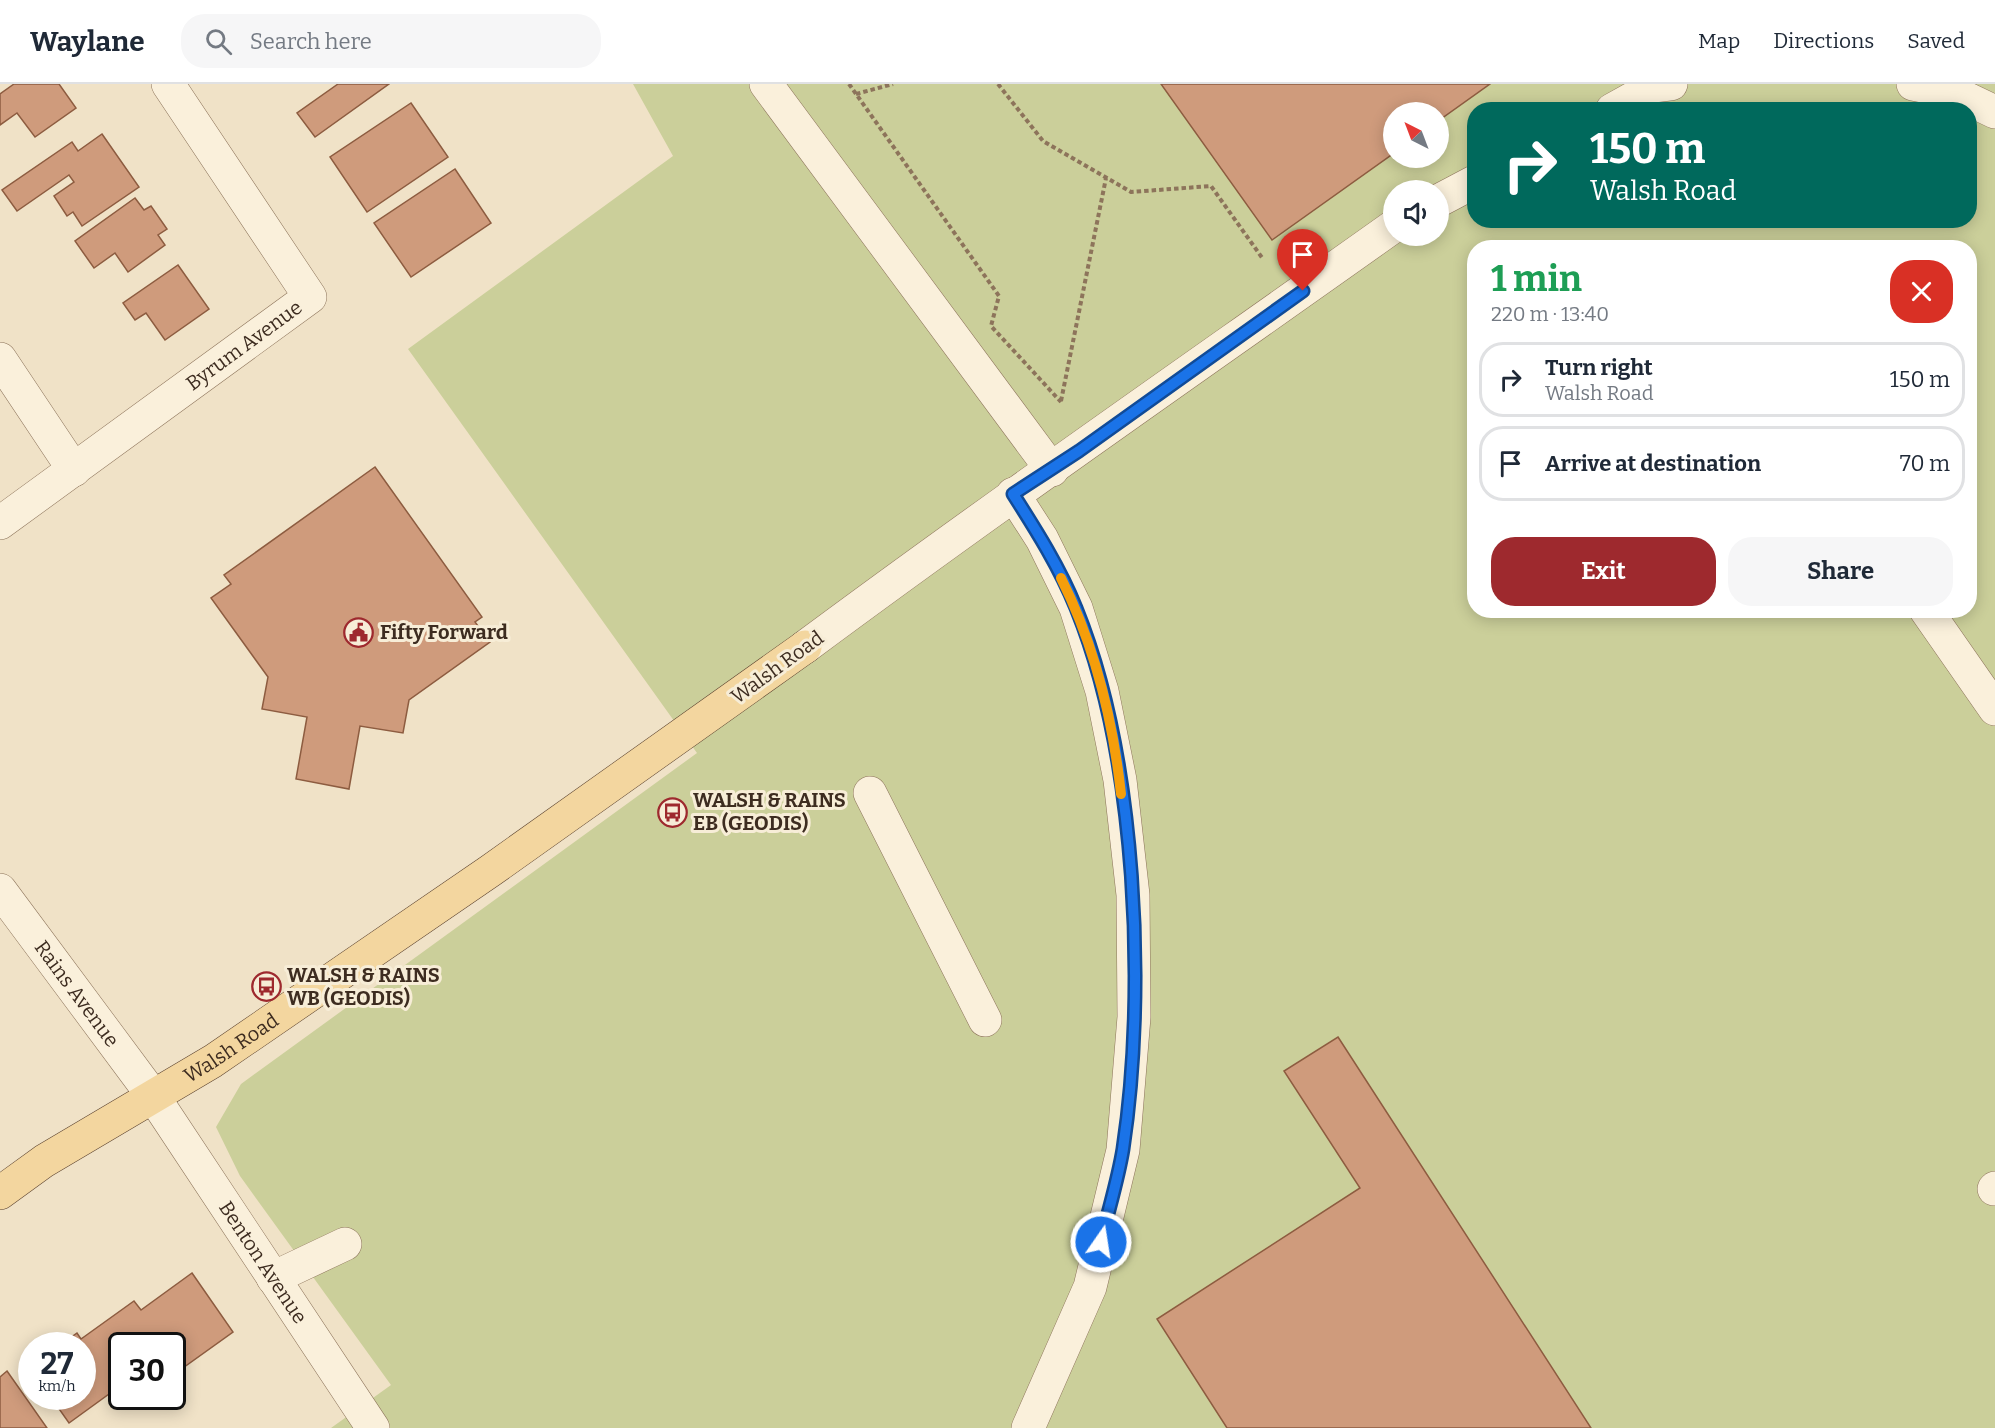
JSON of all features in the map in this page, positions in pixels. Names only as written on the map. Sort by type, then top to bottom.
[{"type":"main road","name":"Walsh Road","points":[[0,1192],[44,1161],[213,1061],[440,905],[805,647]]},
{"type":"street","name":"Byrum Avenue","points":[[0,523],[310,297],[168,84]]},
{"type":"street","points":[[766,84],[1052,470]]},
{"type":"street","points":[[1626,102],[1655,86],[1671,84]]},
{"type":"street","points":[[1913,84],[1953,92],[1974,102]]},
{"type":"street","points":[[1977,103],[1995,112]]},
{"type":"street","points":[[1449,195],[1467,186]]},
{"type":"street","name":"Walsh Road","points":[[805,647],[1013,494],[1052,470],[1383,234]]},
{"type":"street","points":[[0,359],[74,470]]},
{"type":"street","points":[[1013,494],[1042,539],[1076,608],[1102,691],[1120,780],[1132,895],[1133,939],[1134,1017],[1123,1150],[1090,1287],[1028,1428]]},
{"type":"street","points":[[1932,618],[1995,710]]},
{"type":"street","points":[[870,793],[985,1020]]},
{"type":"street","name":"Rains Avenue","points":[[0,890],[153,1096]]},
{"type":"street","name":"Benton Avenue","points":[[153,1096],[373,1428]]},
{"type":"street","points":[[273,1278],[345,1244]]},
{"type":"path","points":[[849,84],[999,296],[992,326],[1060,402],[1106,178]]},
{"type":"path","points":[[856,94],[893,84]]},
{"type":"path","points":[[998,84],[1043,141],[1131,192],[1211,186],[1263,260]]},
{"type":"green space","points":[[633,84],[1995,84],[1995,1428],[331,1428],[391,1385],[240,1176],[216,1127],[241,1084],[697,753],[408,349],[673,156]]},
{"type":"building","points":[[14,84],[59,84],[76,108],[35,137],[17,113],[0,125],[0,94]]},
{"type":"building","points":[[338,84],[389,84],[315,137],[297,113]]},
{"type":"building","points":[[1161,84],[1490,84],[1449,113],[1449,102],[1383,102],[1383,161],[1272,240]]},
{"type":"building","points":[[411,103],[448,157],[367,212],[330,157]]},
{"type":"building","points":[[102,134],[139,187],[82,226],[73,212],[67,216],[54,196],[74,182],[69,175],[17,211],[2,190],[72,142],[78,151]]},
{"type":"building","points":[[455,169],[491,223],[411,277],[374,223]]},
{"type":"building","points":[[135,198],[144,210],[151,206],[167,229],[158,235],[165,245],[128,272],[115,253],[94,268],[75,241]]},
{"type":"building","points":[[178,265],[209,309],[165,340],[146,313],[135,320],[123,303]]},
{"type":"building","name":"Fifty Forward","points":[[375,467],[482,617],[475,622],[490,642],[409,700],[403,733],[360,726],[349,789],[296,779],[307,717],[262,709],[268,677],[211,598],[231,584],[224,575]]},
{"type":"building","points":[[1338,1037],[1591,1428],[1227,1428],[1157,1319],[1360,1188],[1284,1071]]},
{"type":"building","points":[[192,1273],[233,1332],[186,1366],[186,1332],[108,1332],[108,1395],[96,1403],[96,1332],[91,1332],[134,1301],[141,1310]]},
{"type":"building","points":[[7,1371],[18,1387],[18,1410],[34,1410],[47,1428],[0,1428],[0,1377]]},
{"type":"building","points":[[60,1410],[87,1410],[69,1423]]},
{"type":"slow traffic","points":[[1061,578],[1076,608],[1102,691],[1121,794]]},
{"type":"place","name":"Fifty Forward","points":[[359,632]]},
{"type":"place","name":"WALSH & RAINS EB (GEODIS)","points":[[672,812]]},
{"type":"place","name":"WALSH & RAINS WB (GEODIS)","points":[[266,986]]},
{"type":"route","points":[[1101,1242],[1123,1150],[1134,1017],[1132,895],[1120,780],[1102,691],[1076,608],[1042,539],[1013,494],[1052,470],[1303,291]]}]
